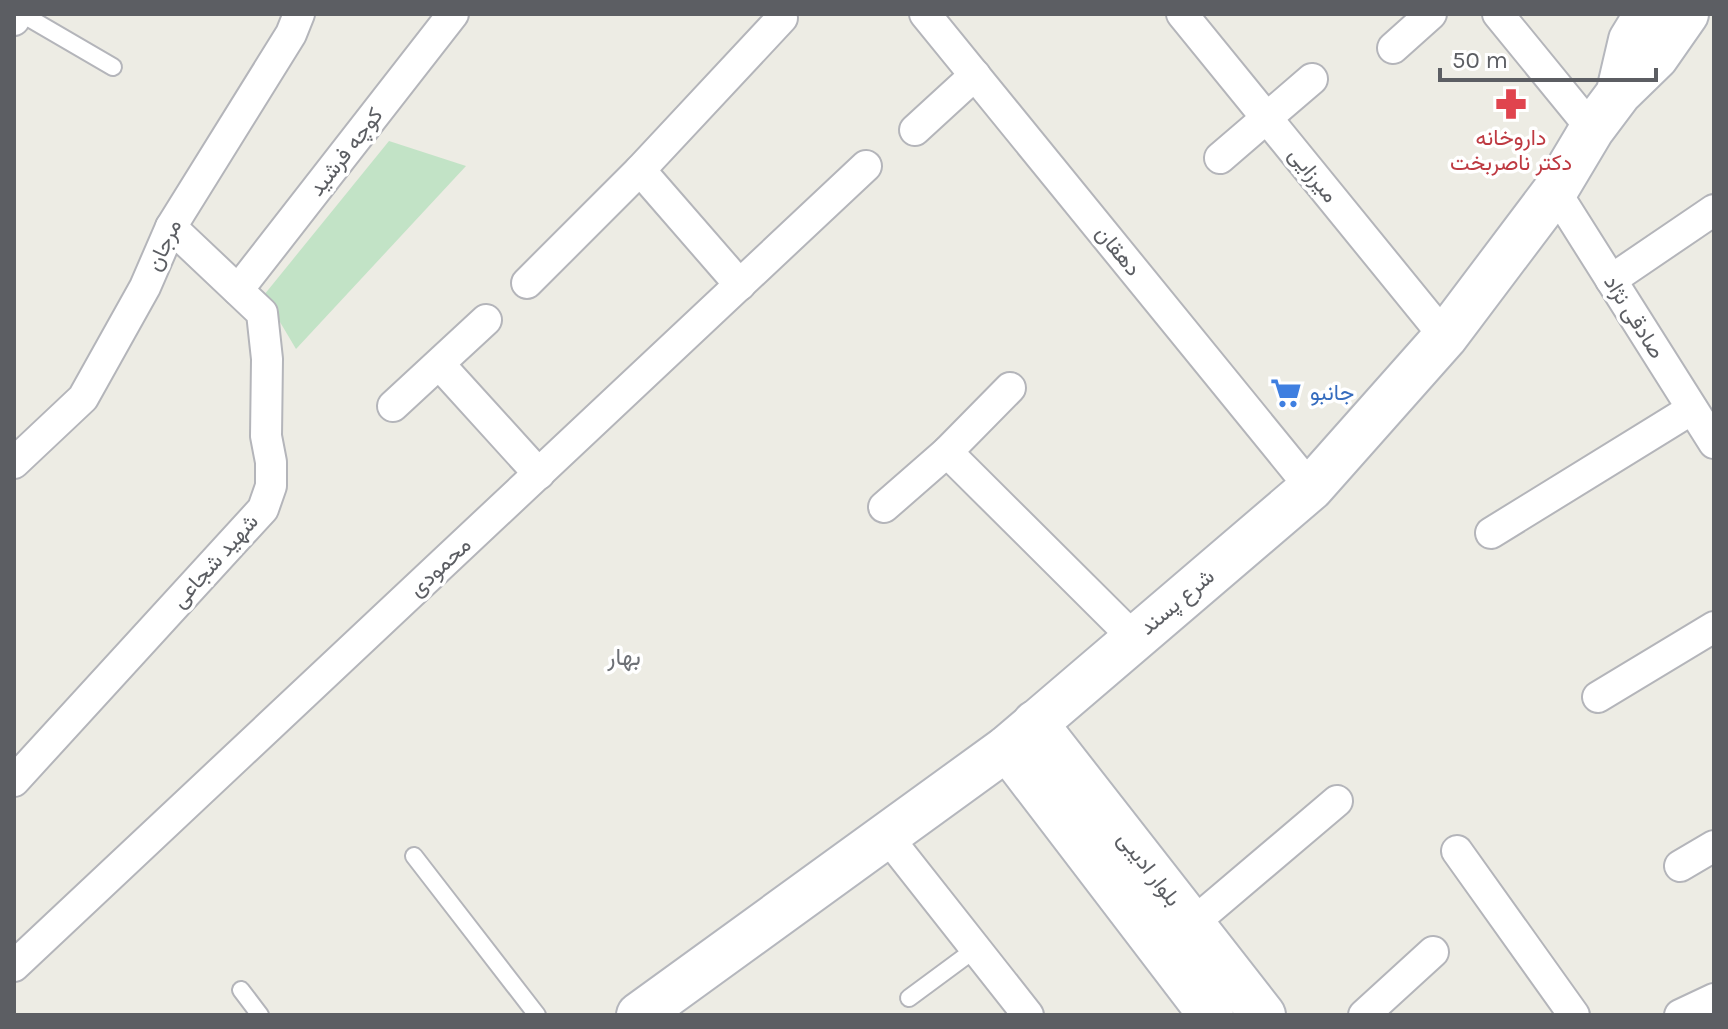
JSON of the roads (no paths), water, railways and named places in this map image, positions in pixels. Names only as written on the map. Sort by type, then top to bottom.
[{"type":"main road","points":[[1619,93],[1631,40],[1647,14]]},
{"type":"main road","points":[[1619,93],[1656,57],[1686,14]]},
{"type":"main road","name":"شرع پسند","points":[[657,1010],[1021,736],[1311,488],[1445,337],[1555,191],[1592,129],[1619,93]]},
{"type":"main road","name":"بلوار ادیبی","points":[[1021,736],[1192,924],[1263,1015]]},
{"type":"main road","name":"بلوار ادیبی","points":[[1021,736],[1211,1015]]},
{"type":"street","points":[[14,20],[20,14]]},
{"type":"street","name":"مرجان","points":[[14,463],[83,398],[145,287],[171,227],[291,34],[299,14]]},
{"type":"street","name":"كوچه فرشيد","points":[[238,290],[453,14]]},
{"type":"street","name":"دهقان","points":[[925,14],[1311,488]]},
{"type":"street","name":"میرزایی","points":[[1182,14],[1445,337]]},
{"type":"street","points":[[1393,48],[1431,14]]},
{"type":"street","points":[[1498,14],[1592,129]]},
{"type":"street","points":[[527,283],[640,170],[782,18]]},
{"type":"street","points":[[915,130],[975,75]]},
{"type":"street","points":[[1220,158],[1312,79]]},
{"type":"street","name":"محمودی","points":[[14,966],[866,166]]},
{"type":"street","points":[[640,170],[740,285]]},
{"type":"street","name":"صادقی نژاد","points":[[1555,191],[1714,443]]},
{"type":"street","points":[[1611,280],[1714,210]]},
{"type":"street","name":"شهید شجاعی","points":[[14,781],[263,509],[271,486],[266,436],[267,359],[262,313],[171,227]]},
{"type":"street","points":[[393,406],[486,320]]},
{"type":"street","points":[[440,365],[539,474]]},
{"type":"street","points":[[884,507],[947,452],[1010,388]]},
{"type":"street","points":[[1491,533],[1692,409]]},
{"type":"street","points":[[947,452],[1134,638]]},
{"type":"street","points":[[1598,697],[1714,627]]},
{"type":"street","points":[[1192,924],[1337,801]]},
{"type":"street","points":[[886,835],[1028,1015]]},
{"type":"street","points":[[1680,866],[1714,846]]},
{"type":"street","points":[[1457,851],[1574,1015]]},
{"type":"street","points":[[1364,1015],[1433,952]]},
{"type":"lane","points":[[20,14],[113,67]]},
{"type":"lane","points":[[414,856],[537,1015]]},
{"type":"lane","points":[[909,998],[974,950]]},
{"type":"lane","points":[[241,990],[260,1015]]},
{"type":"place","name":"داروخانه دکتر ناصربخت","points":[[1511,104]]},
{"type":"place","name":"جانبو","points":[[1286,393]]},
{"type":"district","name":"بهار","points":[[624,657]]}]
